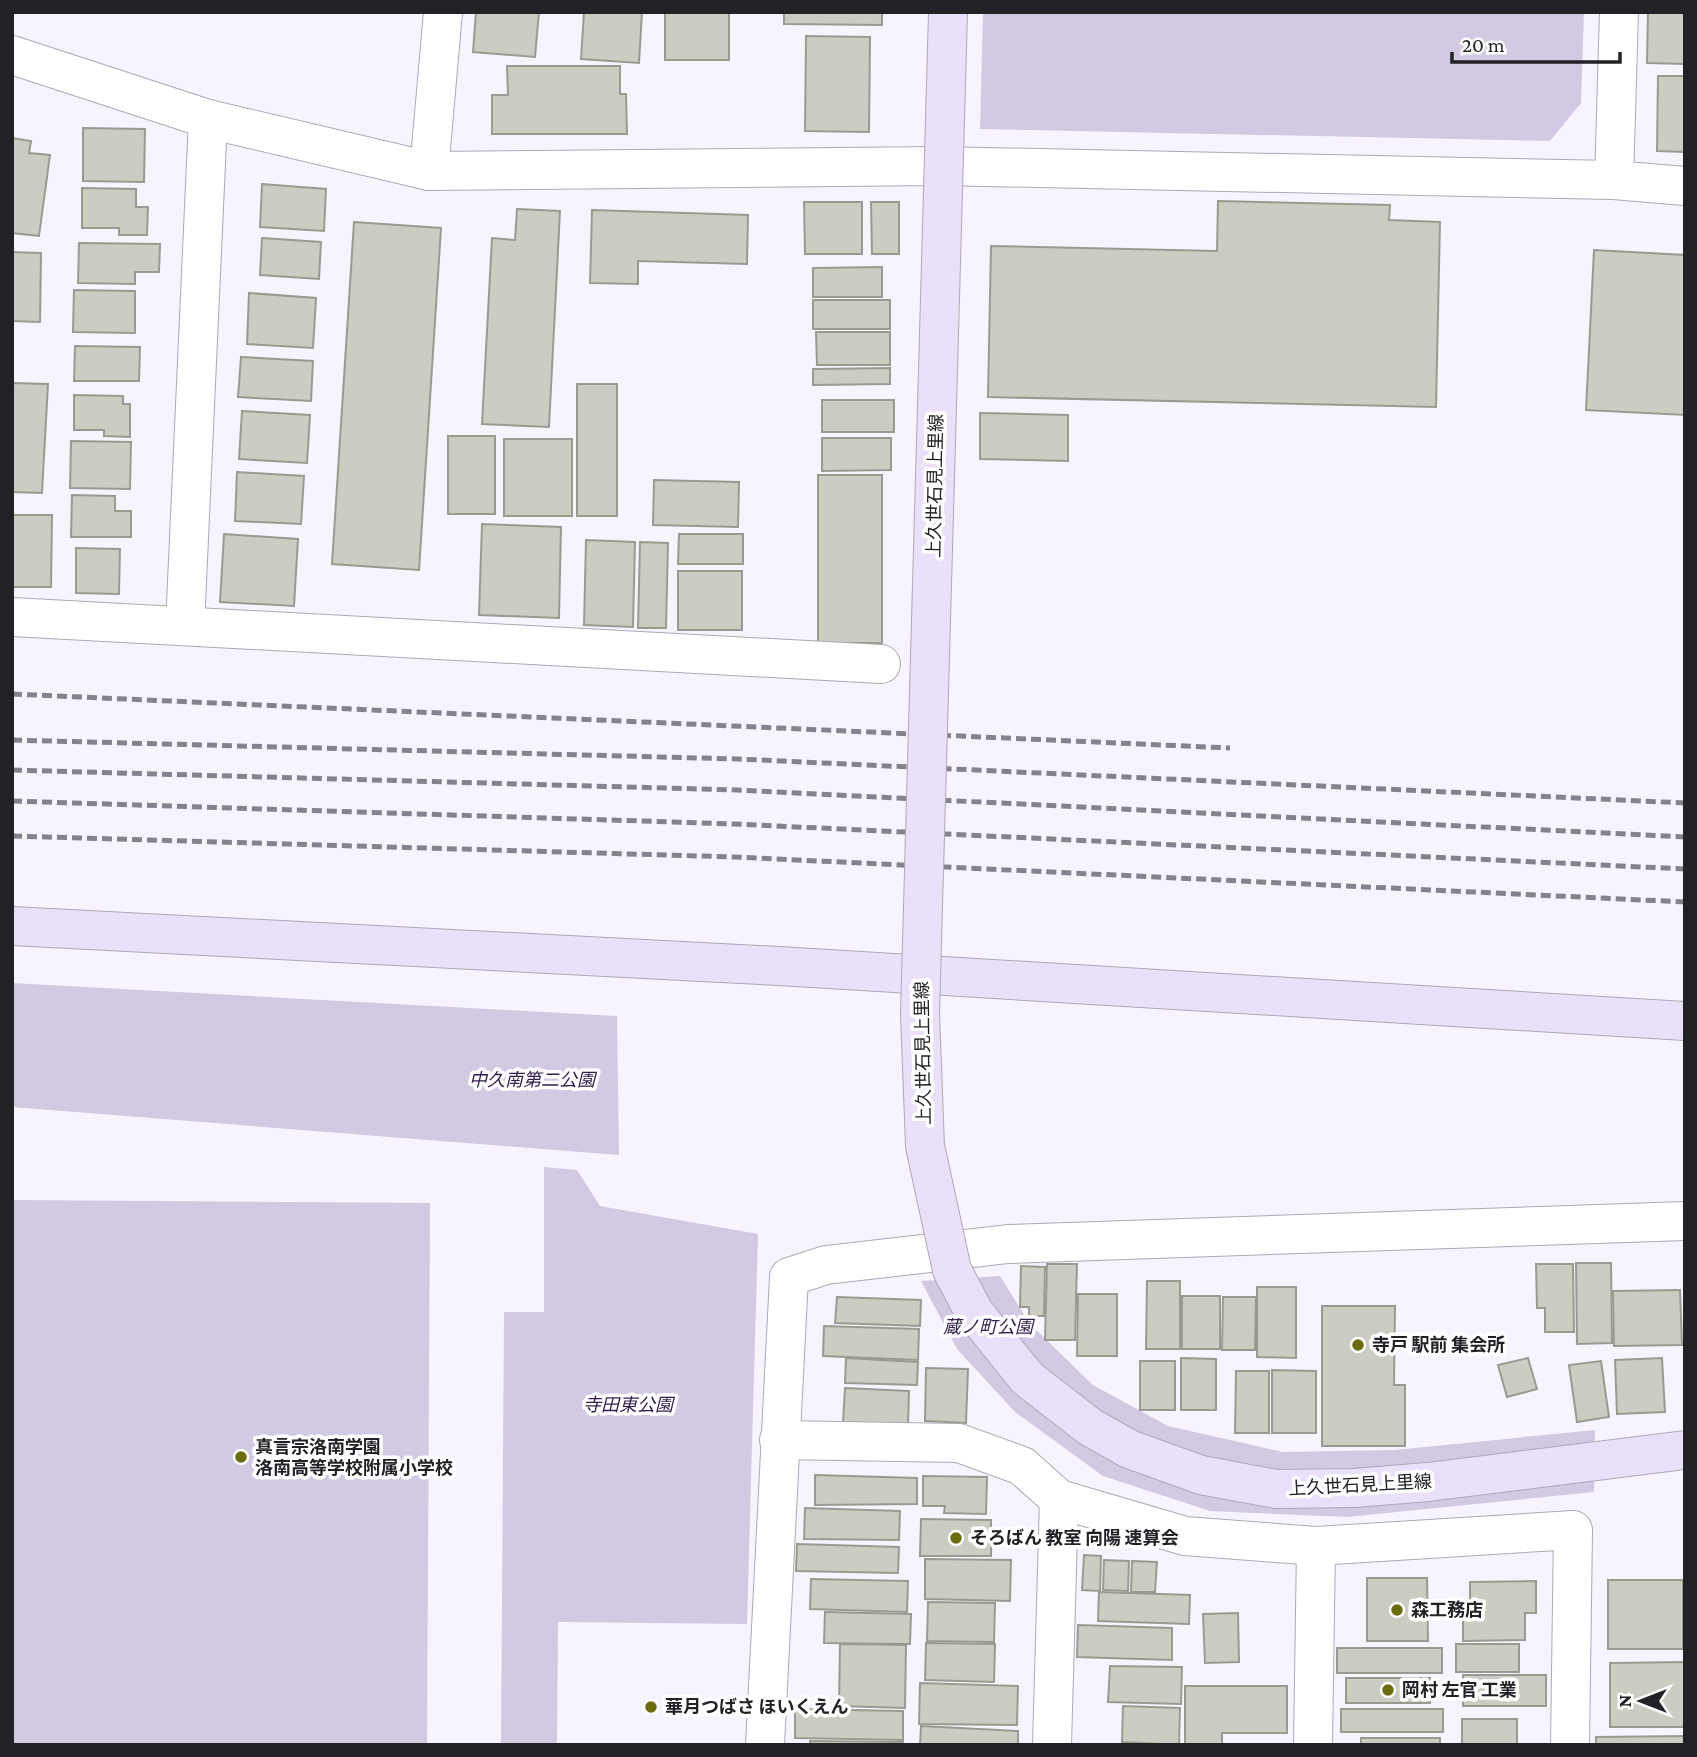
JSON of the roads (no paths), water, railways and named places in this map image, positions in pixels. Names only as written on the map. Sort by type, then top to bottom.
[{"type":"main road","name":"上久世石見上里線","points":[[948,12],[936,397],[933,634],[920,1014],[925,1146],[952,1270],[974,1312],[1027,1378],[1059,1406],[1129,1449],[1201,1475],[1276,1489],[1354,1488],[1428,1482],[1685,1450]]},
{"type":"main road","points":[[12,926],[779,966],[1685,1021]]},
{"type":"street","points":[[429,171],[443,12]]},
{"type":"street","points":[[1614,180],[1619,12]]},
{"type":"street","points":[[12,55],[208,119],[429,171],[939,166],[1614,180],[1685,186]]},
{"type":"street","points":[[185,626],[208,119]]},
{"type":"street","points":[[12,617],[881,664]]},
{"type":"street","points":[[765,1745],[789,1277],[826,1265],[1008,1244],[1090,1239],[1685,1221]]},
{"type":"street","points":[[779,1440],[959,1443],[1022,1465],[1059,1499],[1185,1536],[1316,1546],[1573,1531],[1570,1745]]},
{"type":"street","points":[[1052,1745],[1059,1499]]},
{"type":"street","points":[[1313,1745],[1316,1546]]},
{"type":"railway","points":[[12,694],[1230,748]]},
{"type":"railway","points":[[12,740],[738,759],[1685,803]]},
{"type":"railway","points":[[12,770],[737,790],[1685,837]]},
{"type":"railway","points":[[12,801],[735,824],[1685,869]]},
{"type":"railway","points":[[12,836],[734,857],[1685,902]]},
{"type":"place","name":"寺戸 駅前 集会所","points":[[1358,1345]]},
{"type":"place","name":"真言宗洛南学園 洛南高等学校附属小学校","points":[[241,1457]]},
{"type":"place","name":"そろばん 教室 向陽 速算会","points":[[956,1538]]},
{"type":"place","name":"森工務店","points":[[1397,1610]]},
{"type":"place","name":"岡村 左官 工業","points":[[1388,1690]]},
{"type":"place","name":"華月つばさ ほいくえん","points":[[651,1707]]},
{"type":"park label","name":"中久南第二公園","points":[[532,1080]]},
{"type":"park label","name":"蔵ノ町公園","points":[[988,1327]]},
{"type":"park label","name":"寺田東公園","points":[[628,1405]]}]
